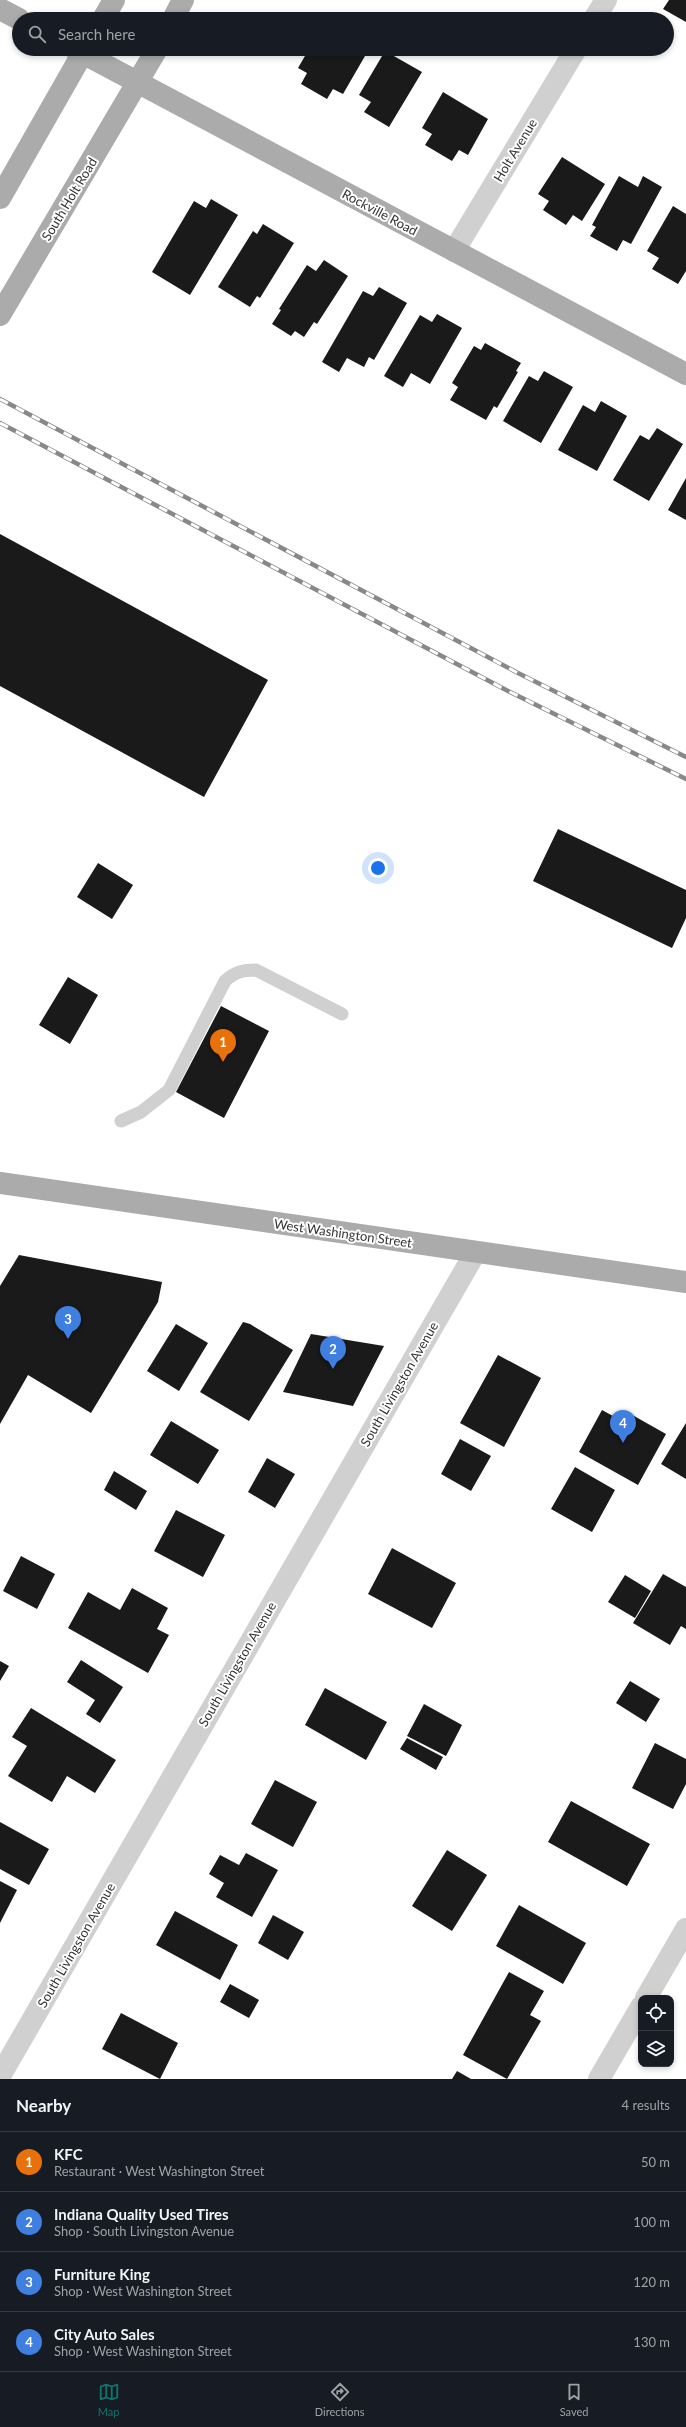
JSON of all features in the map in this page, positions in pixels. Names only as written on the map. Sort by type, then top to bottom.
[{"type":"main road","points":[[108,12],[114,0]]},
{"type":"main road","points":[[177,12],[183,0]]},
{"type":"main road","points":[[0,9],[12,15]]},
{"type":"main road","points":[[0,198],[78,56]]},
{"type":"main road","name":"Rockville Road","points":[[91,56],[137,83],[686,374]]},
{"type":"main road","name":"South Holt Road","points":[[0,315],[153,56]]},
{"type":"main road","name":"West Washington Street","points":[[0,1183],[686,1282]]},
{"type":"street","points":[[598,12],[606,0]]},
{"type":"street","name":"Holt Avenue","points":[[454,251],[572,56]]},
{"type":"street","name":"South Livingston Avenue","points":[[0,2076],[475,1252]]},
{"type":"street","points":[[648,1995],[686,1929]]},
{"type":"street","points":[[599,2079],[638,2012]]},
{"type":"lane","points":[[121,1121],[141,1112],[169,1090],[225,981],[234,973],[244,970],[256,970],[342,1014]]},
{"type":"building","points":[[669,0],[686,0],[686,22],[674,15],[674,12],[668,12],[663,9]]},
{"type":"building","points":[[305,56],[365,56],[343,94],[333,89],[327,99],[301,84],[307,73],[298,68]]},
{"type":"building","points":[[382,56],[394,56],[422,72],[389,127],[364,112],[371,102],[359,95]]},
{"type":"building","points":[[443,92],[488,119],[468,155],[459,150],[452,161],[425,145],[432,134],[422,128]]},
{"type":"building","points":[[562,157],[605,184],[582,221],[573,215],[566,225],[543,210],[549,201],[538,194]]},
{"type":"building","points":[[619,176],[638,187],[643,176],[662,187],[631,244],[623,240],[617,251],[590,236],[596,227],[592,225]]},
{"type":"building","points":[[211,199],[238,215],[190,295],[152,272],[194,201],[206,208]]},
{"type":"building","points":[[673,206],[686,214],[686,271],[678,284],[652,269],[659,258],[647,251]]},
{"type":"building","points":[[263,224],[294,243],[260,298],[257,296],[250,307],[218,287],[253,231],[257,234]]},
{"type":"building","points":[[324,260],[348,276],[317,324],[314,322],[304,337],[295,331],[291,336],[272,324],[281,310],[279,309],[307,265],[316,271]]},
{"type":"building","points":[[379,287],[407,303],[374,360],[369,357],[364,367],[347,358],[339,372],[322,362],[363,291],[373,296]]},
{"type":"building","points":[[437,314],[462,328],[430,384],[411,373],[403,387],[384,376],[420,315],[432,322]]},
{"type":"building","points":[[485,343],[521,363],[516,371],[518,372],[497,408],[494,406],[486,420],[450,400],[458,387],[452,383],[474,346],[481,350]]},
{"type":"building","points":[[544,371],[573,387],[541,443],[503,421],[529,376],[538,381]]},
{"type":"building","points":[[601,401],[627,416],[597,471],[558,450],[583,405],[595,412]]},
{"type":"building","points":[[657,428],[683,444],[649,501],[613,480],[640,435],[649,440]]},
{"type":"building","points":[[686,478],[686,520],[668,510]]},
{"type":"building","points":[[0,534],[268,680],[204,797],[0,686]]},
{"type":"building","points":[[558,829],[686,890],[686,918],[672,948],[533,881]]},
{"type":"building","points":[[98,863],[133,885],[112,919],[77,897]]},
{"type":"building","points":[[68,977],[98,995],[70,1044],[39,1025]]},
{"type":"building","points":[[221,1006],[269,1031],[224,1118],[176,1092]]},
{"type":"building","points":[[19,1255],[162,1282],[158,1302],[91,1413],[28,1375],[0,1424],[0,1286]]},
{"type":"building","points":[[243,1322],[250,1324],[293,1350],[249,1421],[200,1392]]},
{"type":"building","points":[[176,1324],[208,1343],[179,1391],[147,1371]]},
{"type":"building","points":[[311,1334],[384,1346],[353,1406],[283,1392]]},
{"type":"building","points":[[498,1355],[541,1378],[504,1447],[460,1423]]},
{"type":"building","points":[[602,1410],[622,1421],[627,1412],[666,1434],[638,1485],[579,1452]]},
{"type":"building","points":[[171,1421],[219,1450],[198,1484],[150,1455]]},
{"type":"building","points":[[686,1423],[686,1479],[661,1464]]},
{"type":"building","points":[[460,1439],[491,1456],[471,1491],[441,1474]]},
{"type":"building","points":[[267,1458],[295,1474],[275,1508],[248,1492]]},
{"type":"building","points":[[575,1467],[615,1490],[592,1532],[551,1509]]},
{"type":"building","points":[[114,1471],[147,1491],[136,1510],[104,1490]]},
{"type":"building","points":[[176,1510],[225,1535],[203,1577],[154,1551]]},
{"type":"building","points":[[392,1548],[456,1583],[432,1628],[368,1594]]},
{"type":"building","points":[[21,1556],[55,1574],[37,1609],[3,1591]]},
{"type":"building","points":[[663,1574],[686,1587],[686,1629],[681,1626],[670,1645],[633,1623]]},
{"type":"building","points":[[625,1575],[651,1591],[635,1618],[608,1602]]},
{"type":"building","points":[[132,1588],[168,1608],[157,1629],[169,1635],[148,1673],[68,1628],[88,1592],[120,1610]]},
{"type":"building","points":[[81,1660],[123,1687],[100,1723],[86,1714],[95,1700],[67,1682]]},
{"type":"building","points":[[0,1661],[9,1666],[0,1681]]},
{"type":"building","points":[[630,1681],[660,1699],[646,1722],[616,1703]]},
{"type":"building","points":[[325,1688],[387,1722],[366,1760],[305,1725]]},
{"type":"building","points":[[424,1704],[462,1725],[446,1756],[407,1736]]},
{"type":"building","points":[[31,1708],[116,1760],[95,1793],[67,1776],[52,1802],[8,1776],[27,1746],[12,1737]]},
{"type":"building","points":[[407,1738],[443,1757],[436,1770],[400,1749]]},
{"type":"building","points":[[655,1743],[686,1759],[686,1784],[673,1809],[632,1788]]},
{"type":"building","points":[[275,1780],[317,1802],[293,1847],[251,1824]]},
{"type":"building","points":[[571,1801],[650,1844],[627,1886],[548,1842]]},
{"type":"building","points":[[0,1822],[49,1849],[29,1885],[0,1869]]},
{"type":"building","points":[[447,1850],[487,1875],[452,1931],[412,1906]]},
{"type":"building","points":[[246,1853],[278,1870],[252,1917],[216,1897],[224,1883],[209,1874],[220,1855],[239,1865]]},
{"type":"building","points":[[0,1881],[17,1890],[0,1923]]},
{"type":"building","points":[[519,1905],[586,1943],[563,1984],[496,1946]]},
{"type":"building","points":[[175,1911],[238,1945],[220,1980],[156,1945]]},
{"type":"building","points":[[273,1915],[304,1932],[288,1960],[258,1943]]},
{"type":"building","points":[[509,1972],[544,1991],[530,2015],[541,2021],[507,2079],[463,2055]]},
{"type":"building","points":[[230,1984],[259,2000],[249,2018],[220,2002]]},
{"type":"building","points":[[121,2013],[178,2043],[160,2079],[102,2049]]},
{"type":"building","points":[[457,2071],[471,2079],[452,2079]]},
{"type":"railway","points":[[0,399],[516,672],[686,757]]},
{"type":"railway","points":[[0,423],[508,691],[686,779]]},
{"type":"place","name":"KFC","points":[[223,1062]]},
{"type":"place","name":"Furniture King","points":[[68,1339]]},
{"type":"place","name":"Indiana Quality Used Tires","points":[[333,1369]]},
{"type":"place","name":"City Auto Sales","points":[[623,1443]]}]
